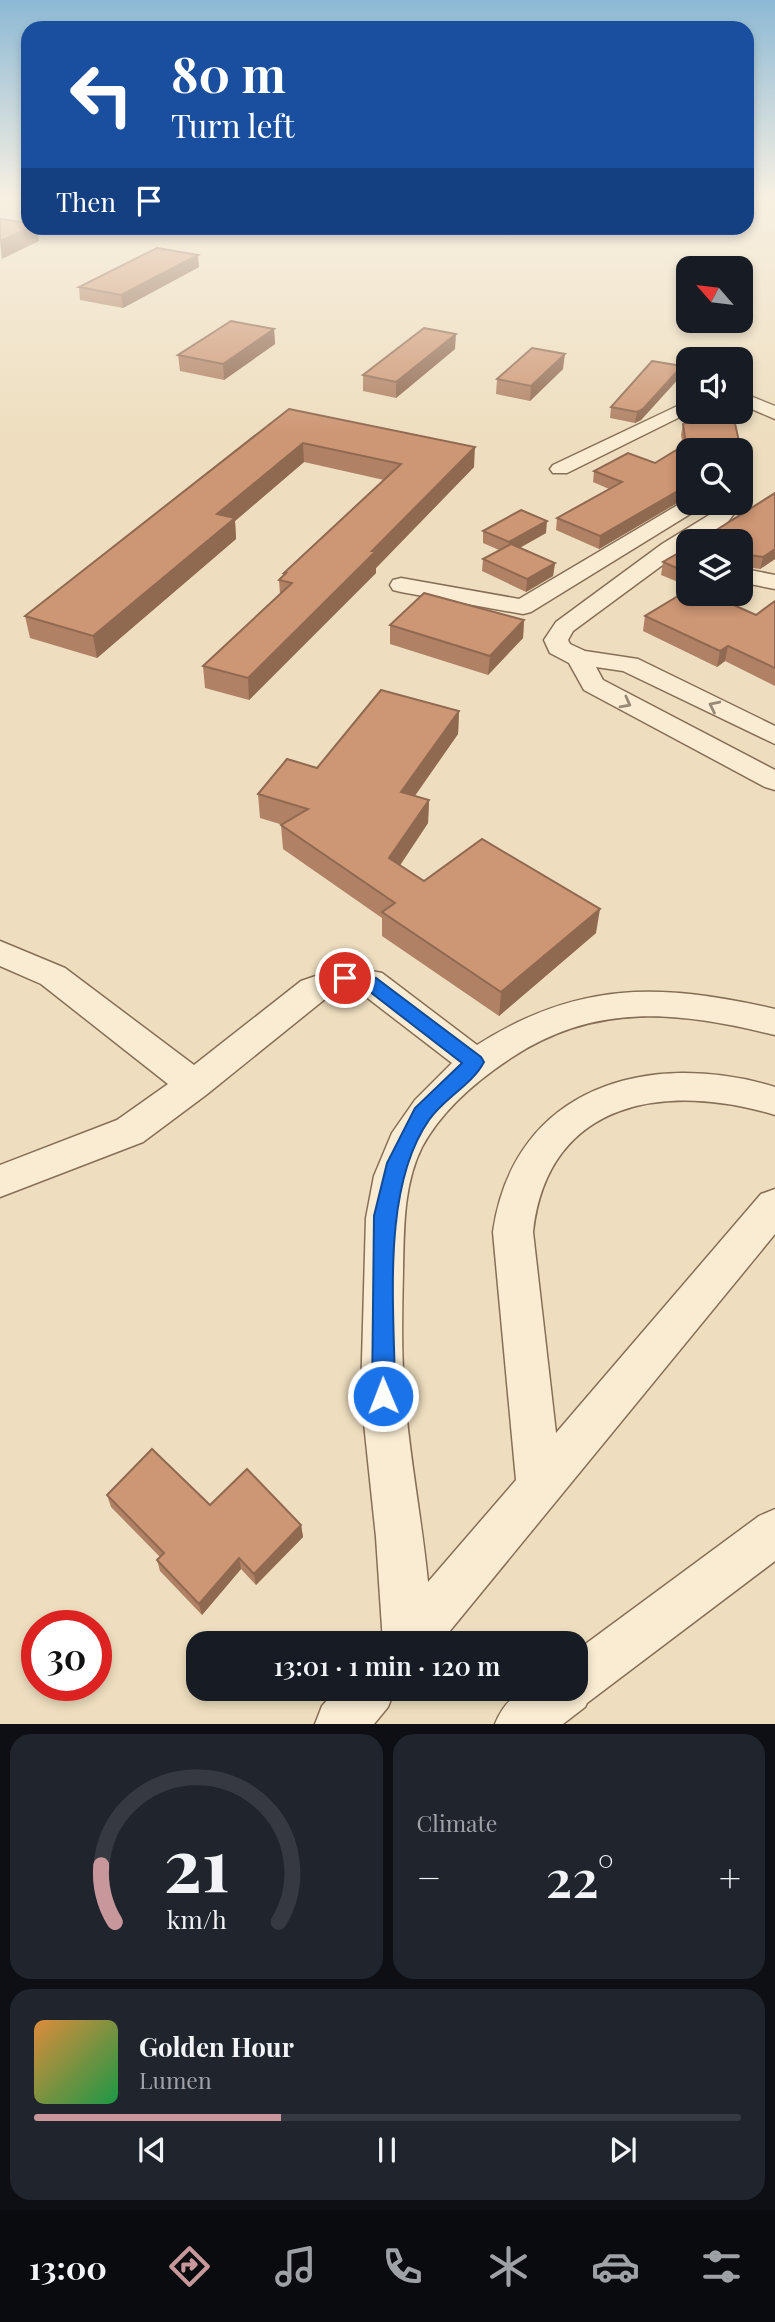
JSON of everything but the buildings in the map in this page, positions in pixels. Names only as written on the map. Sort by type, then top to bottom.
[{"type":"street","points":[[753,403],[775,412]]},
{"type":"street","points":[[560,469],[676,412]]},
{"type":"street","points":[[401,584],[523,607],[676,515]]},
{"type":"street","points":[[707,529],[724,515]]},
{"type":"street","points":[[676,554],[564,627],[556,640],[559,649],[579,658],[629,664],[771,734]]},
{"type":"street","points":[[753,578],[775,582]]},
{"type":"street","points":[[579,658],[593,685],[775,781]]},
{"type":"street","points":[[732,760],[771,734]]},
{"type":"street","points":[[0,953],[53,976],[194,1085]]},
{"type":"street","points":[[0,1181],[130,1131],[194,1085],[313,990],[345,978],[370,982],[475,1062]]},
{"type":"street","points":[[407,1631],[399,1522],[383,1396],[385,1216],[397,1163],[422,1114],[475,1062],[536,1025],[601,1005],[659,1001],[720,1008],[775,1022]]},
{"type":"street","points":[[539,1487],[513,1232],[522,1186],[544,1147],[578,1116],[622,1094],[676,1086],[722,1088],[775,1101]]},
{"type":"street","points":[[418,1631],[775,1206]]},
{"type":"street","points":[[588,1673],[775,1532]]},
{"type":"street","points":[[340,1724],[360,1701]]},
{"type":"street","points":[[520,1724],[551,1701]]},
{"type":"route","points":[[345,978],[370,982],[475,1062],[422,1114],[397,1163],[385,1216],[382,1295],[383,1396]]}]
